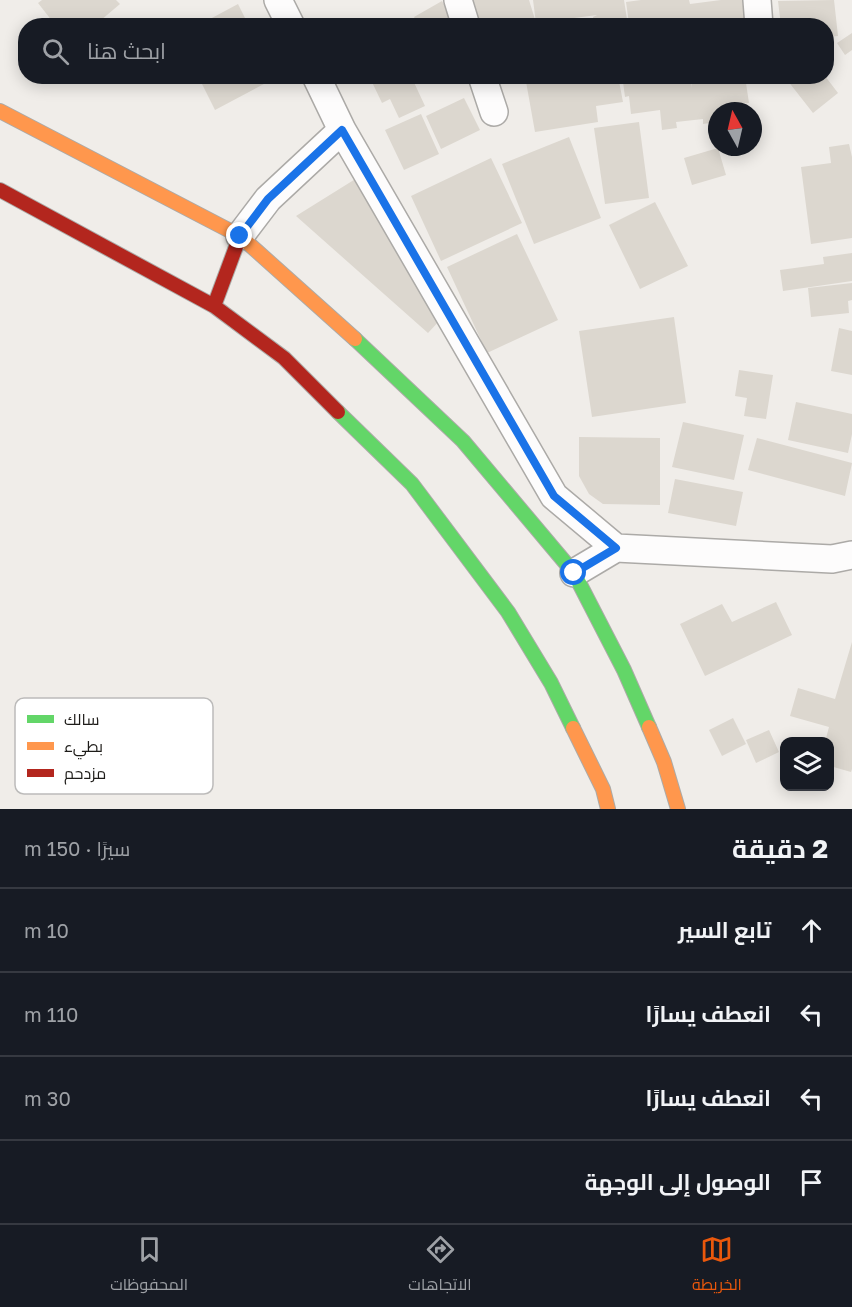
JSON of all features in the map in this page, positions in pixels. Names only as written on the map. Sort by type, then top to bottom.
[{"type":"highway","points":[[0,111],[240,236],[332,318],[463,441],[574,573],[624,670],[664,762],[678,809]]},
{"type":"highway","points":[[0,190],[214,306],[284,358],[412,484],[508,612],[551,683],[603,789],[608,809]]},
{"type":"highway","points":[[214,306],[240,236]]},
{"type":"street","points":[[278,0],[287,18]]},
{"type":"street","points":[[458,0],[464,18]]},
{"type":"street","points":[[757,0],[758,18]]},
{"type":"street","points":[[320,84],[342,130],[554,496],[616,548]]},
{"type":"street","points":[[485,84],[494,112]]},
{"type":"street","points":[[240,236],[268,199],[342,130]]},
{"type":"street","points":[[574,573],[616,548],[832,559],[852,555]]},
{"type":"building","points":[[42,0],[116,0],[120,4],[103,18],[50,18],[38,3]]},
{"type":"building","points":[[473,0],[529,0],[535,18],[479,18]]},
{"type":"building","points":[[533,0],[624,0],[627,18],[593,18],[597,15],[574,18],[535,18]]},
{"type":"building","points":[[689,0],[690,4],[746,0],[749,18],[628,18],[626,2]]},
{"type":"building","points":[[834,0],[838,36],[834,36],[834,18],[780,18],[778,1]]},
{"type":"building","points":[[442,1],[452,18],[415,18]]},
{"type":"building","points":[[238,4],[245,18],[212,18]]},
{"type":"building","points":[[852,33],[852,50],[845,55],[837,43]]},
{"type":"building","points":[[202,84],[264,84],[215,110]]},
{"type":"building","points":[[373,84],[415,84],[425,106],[399,118],[390,99],[382,103]]},
{"type":"building","points":[[526,84],[620,84],[623,102],[596,106],[598,122],[535,132]]},
{"type":"building","points":[[623,84],[691,84],[692,88],[692,84],[746,84],[749,102],[708,102],[708,123],[703,124],[703,119],[676,122],[677,128],[662,130],[660,110],[631,114],[629,96],[625,97]]},
{"type":"building","points":[[790,84],[831,84],[838,93],[813,113]]},
{"type":"building","points":[[464,98],[480,130],[441,149],[426,116]]},
{"type":"building","points":[[421,114],[439,154],[404,170],[385,130]]},
{"type":"building","points":[[639,122],[649,198],[605,204],[594,128]]},
{"type":"building","points":[[569,137],[601,218],[534,244],[502,164]]},
{"type":"building","points":[[849,144],[852,157],[852,238],[811,244],[801,167],[831,163],[829,147]]},
{"type":"building","points":[[708,151],[708,156],[720,156],[726,175],[692,185],[684,158]]},
{"type":"building","points":[[491,158],[522,223],[441,261],[411,196]]},
{"type":"building","points":[[357,178],[441,319],[428,333],[296,216]]},
{"type":"building","points":[[655,202],[688,266],[640,289],[609,225]]},
{"type":"building","points":[[517,234],[558,320],[487,353],[447,267]]},
{"type":"building","points":[[852,253],[852,281],[783,291],[780,270],[824,264],[823,257]]},
{"type":"building","points":[[852,283],[852,300],[848,301],[849,313],[811,317],[808,288]]},
{"type":"building","points":[[674,317],[686,403],[592,417],[579,331]]},
{"type":"building","points":[[839,328],[852,331],[852,375],[831,371]]},
{"type":"building","points":[[739,370],[773,375],[766,419],[744,416],[747,398],[735,396]]},
{"type":"building","points":[[796,402],[852,414],[852,434],[848,453],[788,440]]},
{"type":"building","points":[[683,422],[744,435],[734,480],[672,467]]},
{"type":"building","points":[[579,437],[660,438],[660,505],[603,504],[589,494],[579,476]]},
{"type":"building","points":[[757,438],[852,463],[845,496],[748,470]]},
{"type":"building","points":[[675,479],[743,492],[736,526],[668,513]]},
{"type":"building","points":[[776,602],[792,635],[705,676],[680,624],[722,604],[732,622]]},
{"type":"building","points":[[852,642],[851,772],[834,767],[834,737],[826,737],[829,727],[790,716],[798,688],[835,699]]},
{"type":"building","points":[[733,718],[746,744],[722,756],[709,730]]},
{"type":"building","points":[[769,730],[779,752],[756,763],[746,740]]},
{"type":"traffic: fast","points":[[355,339],[463,441],[574,573],[624,670],[649,727]]},
{"type":"traffic: fast","points":[[338,412],[412,484],[508,612],[551,683],[573,728]]},
{"type":"traffic: slow","points":[[0,111],[240,236],[355,339]]},
{"type":"traffic: slow","points":[[649,727],[664,762],[678,809]]},
{"type":"traffic: slow","points":[[573,728],[603,789],[608,809]]},
{"type":"traffic: jam","points":[[0,190],[214,306],[284,358],[338,412]]},
{"type":"traffic: jam","points":[[214,306],[240,236]]},
{"type":"route","points":[[240,236],[268,199],[342,130],[554,496],[616,548],[574,573]]}]
